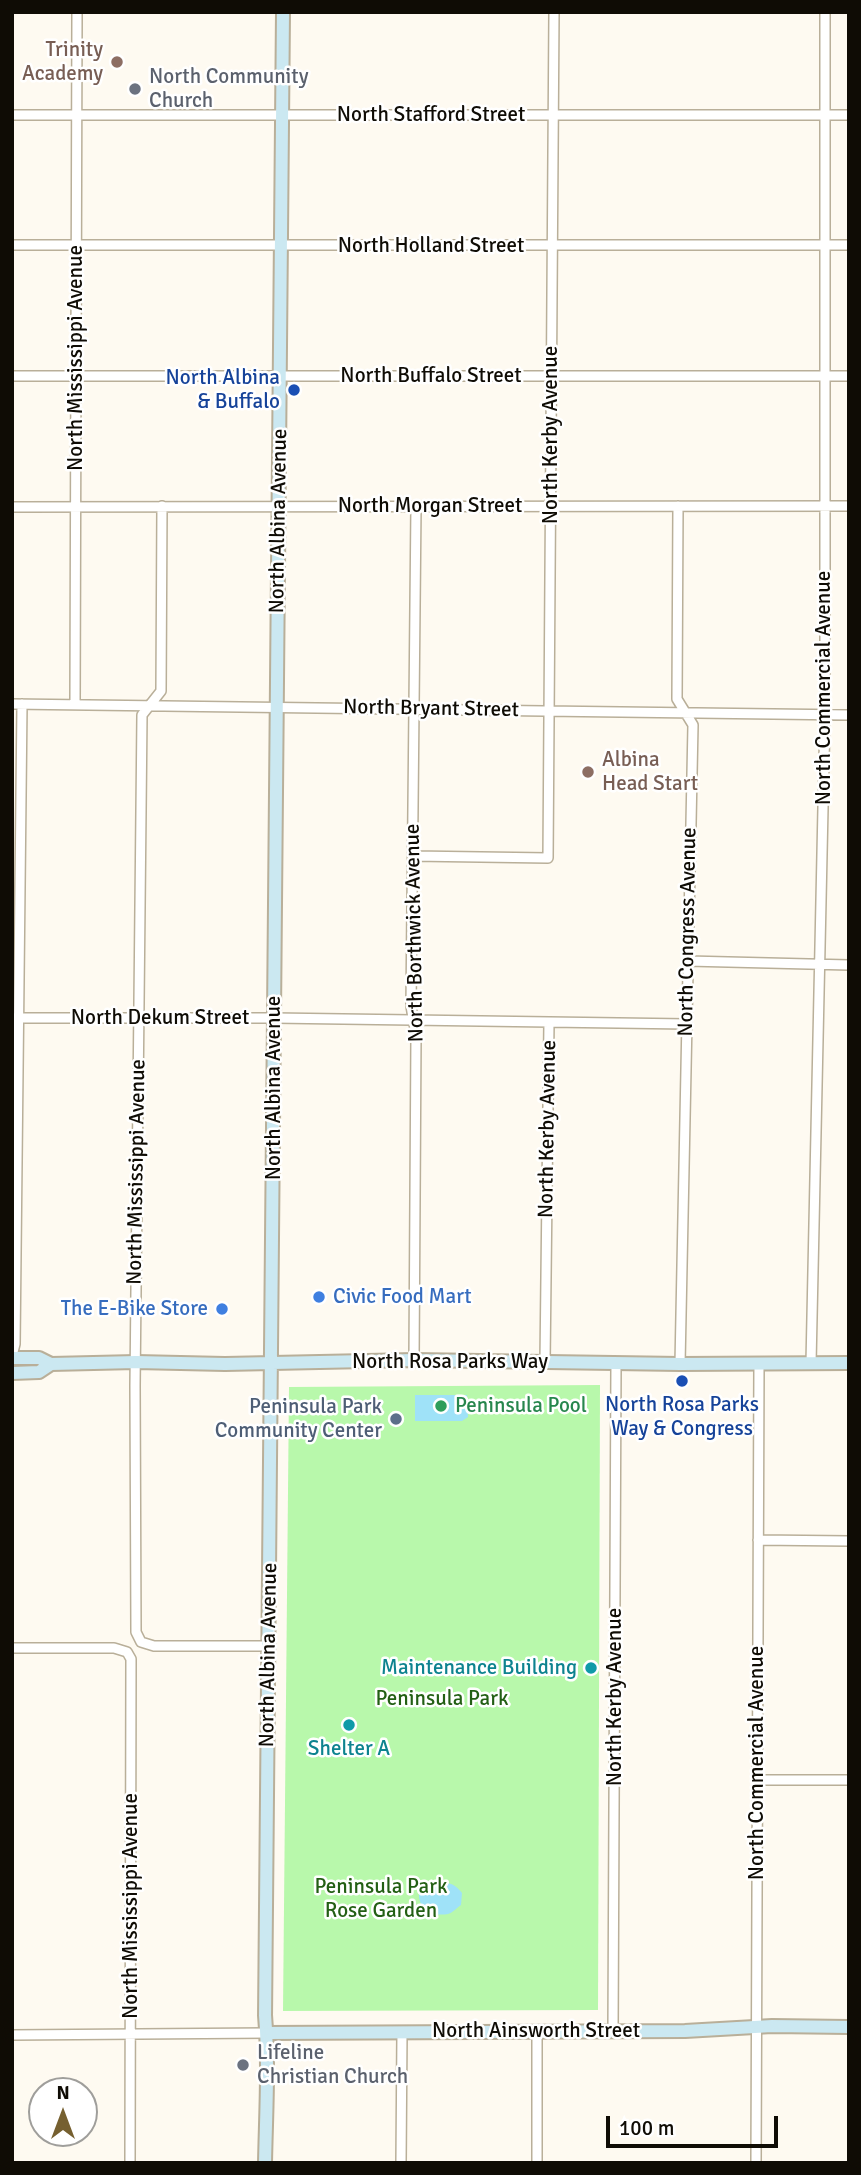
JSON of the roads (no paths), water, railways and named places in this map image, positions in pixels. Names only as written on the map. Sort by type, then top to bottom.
[{"type":"street","name":"North Mississippi Avenue","points":[[75,704],[77,12]]},
{"type":"street","name":"North Albina Avenue","points":[[265,2163],[265,2087],[268,2057],[283,12]]},
{"type":"street","name":"North Kerby Avenue","points":[[413,856],[548,858],[554,12]]},
{"type":"street","name":"North Commercial Avenue","points":[[811,1363],[825,715],[825,12]]},
{"type":"street","name":"North Stafford Street","points":[[12,115],[849,115]]},
{"type":"street","name":"North Holland Street","points":[[12,246],[849,245]]},
{"type":"street","name":"North Buffalo Street","points":[[12,376],[849,376]]},
{"type":"street","name":"North Morgan Street","points":[[12,506],[849,506]]},
{"type":"street","name":"North Mississippi Avenue","points":[[162,506],[161,691],[142,715],[135,1613],[139,1641],[154,1646],[270,1646]]},
{"type":"street","name":"North Borthwick Avenue","points":[[414,1360],[416,1035],[411,1006],[416,506]]},
{"type":"street","name":"North Congress Avenue","points":[[678,506],[677,699],[693,725],[680,1364]]},
{"type":"street","name":"North Bryant Street","points":[[17,704],[849,715]]},
{"type":"street","points":[[12,1357],[15,1343],[17,704]]},
{"type":"street","points":[[688,961],[849,965]]},
{"type":"street","name":"North Dekum Street","points":[[15,1018],[274,1018],[687,1024]]},
{"type":"street","name":"North Kerby Avenue","points":[[545,1362],[549,1022]]},
{"type":"street","name":"North Rosa Parks Way","points":[[12,1357],[39,1358],[51,1364],[272,1364],[414,1360],[680,1364],[849,1363]]},
{"type":"street","name":"North Kerby Avenue","points":[[613,2031],[615,1363]]},
{"type":"street","name":"North Commercial Avenue","points":[[756,2163],[759,1363]]},
{"type":"street","name":"North Rosa Parks Way","points":[[12,1373],[39,1372],[51,1364]]},
{"type":"street","points":[[758,1541],[849,1541]]},
{"type":"street","name":"North Mississippi Avenue","points":[[12,1648],[114,1648],[127,1652],[131,1659],[130,2163]]},
{"type":"street","points":[[757,1780],[849,1780]]},
{"type":"street","name":"North Ainsworth Street","points":[[12,2035],[537,2032],[849,2026]]},
{"type":"street","points":[[401,2163],[402,2032]]},
{"type":"street","points":[[537,2032],[537,2163]]},
{"type":"water","name":"Peninsula Pool","points":[[415,1395],[467,1395],[468,1417],[462,1421],[415,1421]]},
{"type":"water","points":[[430,1883],[452,1884],[462,1893],[461,1905],[448,1914],[427,1911],[419,1899],[419,1893]]},
{"type":"place","name":"Trinity Academy","points":[[117,62]]},
{"type":"place","name":"North Community Church","points":[[135,89]]},
{"type":"place","name":"North Albina & Buffalo","points":[[294,390]]},
{"type":"place","name":"Albina Head Start","points":[[588,772]]},
{"type":"place","name":"Civic Food Mart","points":[[319,1297]]},
{"type":"place","name":"The E-Bike Store","points":[[222,1309]]},
{"type":"place","name":"North Rosa Parks Way & Congress","points":[[682,1381]]},
{"type":"place","name":"Peninsula Pool","points":[[441,1406]]},
{"type":"place","name":"Peninsula Park Community Center","points":[[396,1419]]},
{"type":"place","name":"Maintenance Building","points":[[591,1668]]},
{"type":"place","name":"Shelter A","points":[[349,1725]]},
{"type":"place","name":"Lifeline Christian Church","points":[[243,2065]]},
{"type":"park label","name":"Peninsula Park","points":[[442,1699]]},
{"type":"park label","name":"Peninsula Park Rose Garden","points":[[381,1899]]}]
